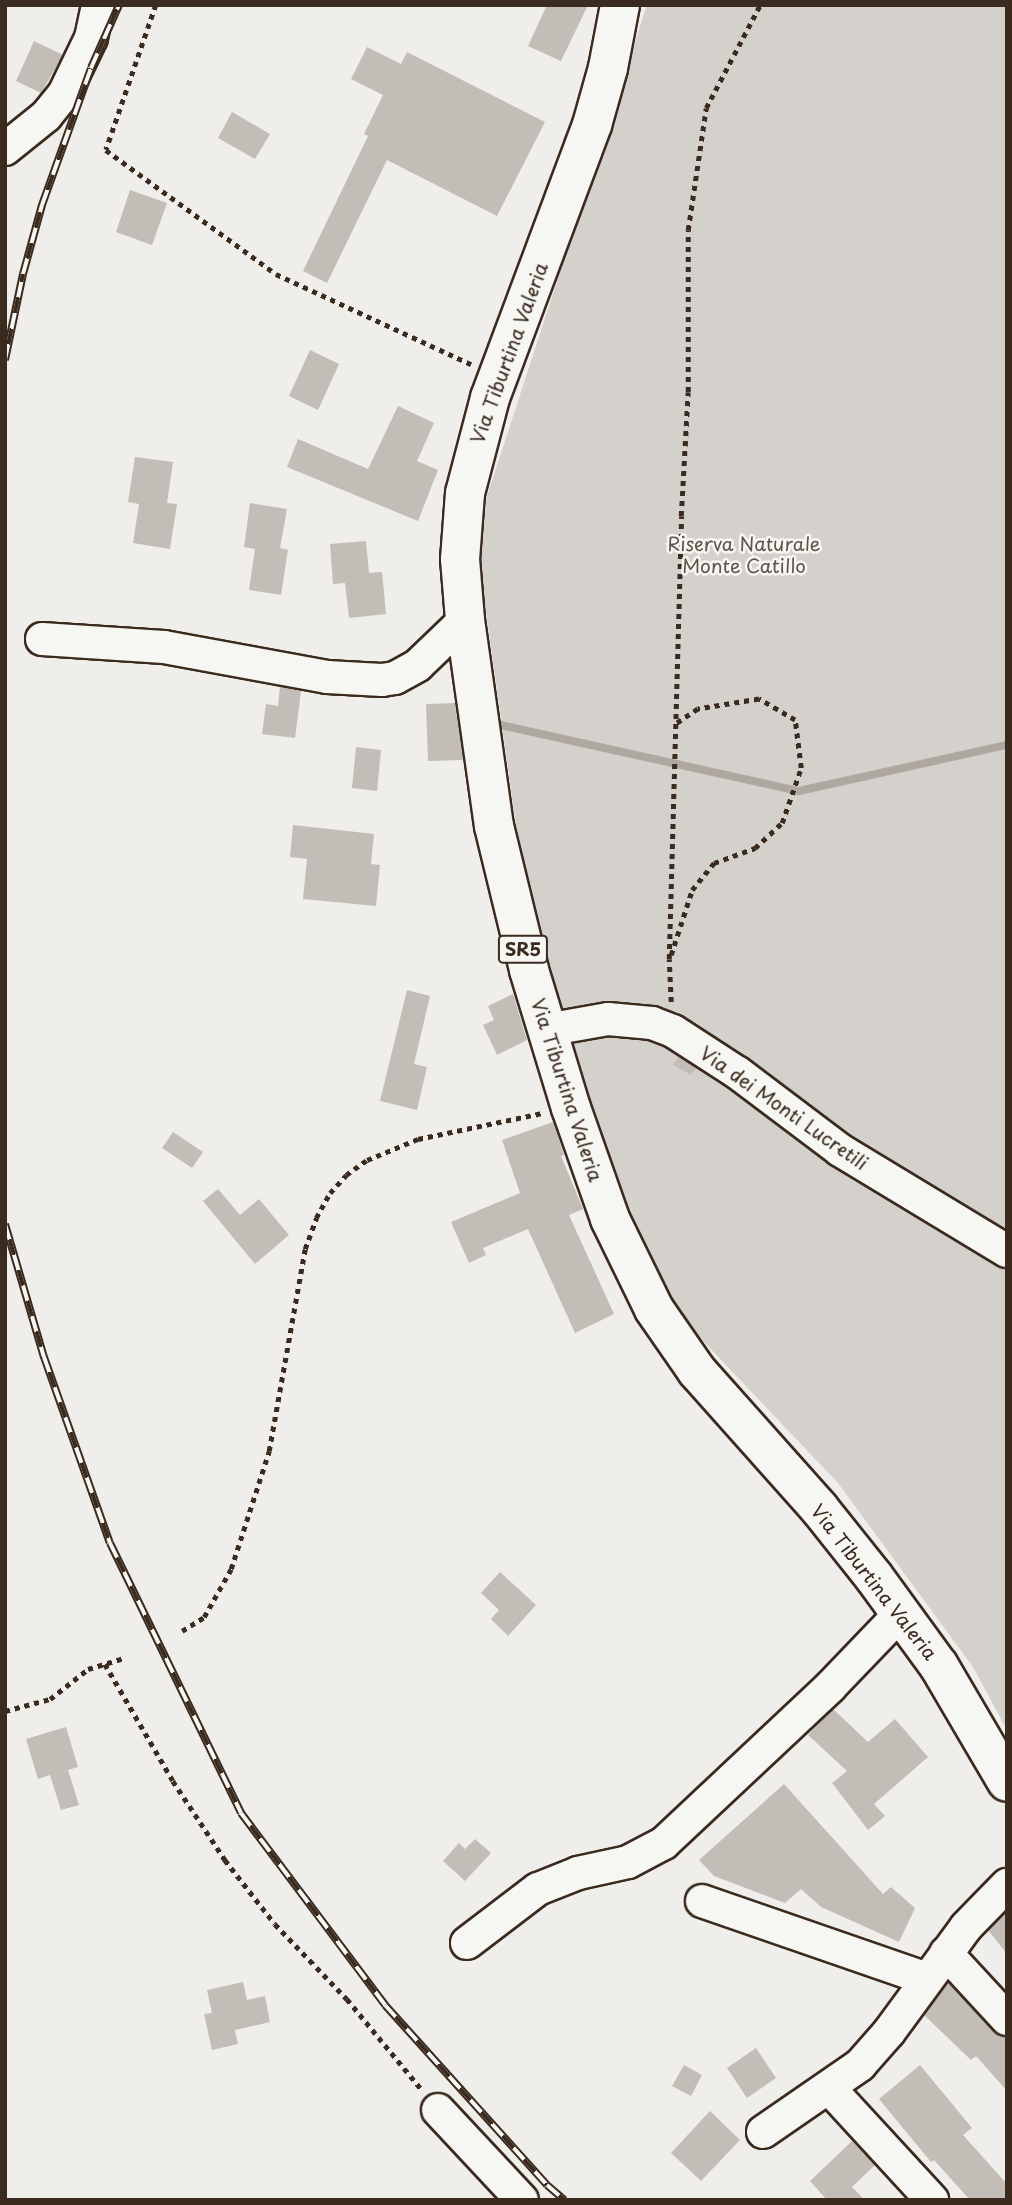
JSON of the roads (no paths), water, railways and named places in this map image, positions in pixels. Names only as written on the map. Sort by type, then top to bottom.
[{"type":"main road","name":"Via Tiburtina Valeria","points":[[620,5],[606,76],[584,151],[497,377],[470,468],[462,514],[460,559],[465,620],[494,825],[546,1030],[570,1108],[610,1219],[654,1309],[697,1371],[819,1508],[901,1614],[939,1666],[1007,1782]]},
{"type":"street","points":[[5,149],[46,116],[64,94],[91,38],[98,5]]},
{"type":"street","points":[[42,639],[164,647],[327,677],[368,681],[395,677],[407,672],[425,660],[465,620]]},
{"type":"street","name":"Via dei Monti Lucretili","points":[[546,1030],[608,1018],[652,1023],[673,1031],[738,1073],[846,1154],[1007,1251]]},
{"type":"street","points":[[467,1943],[538,1889],[564,1877],[628,1862],[664,1843],[830,1687],[901,1614]]},
{"type":"street","points":[[763,2132],[830,2089],[876,2048],[946,1953],[1007,1885]]},
{"type":"street","points":[[702,1901],[927,1979]]},
{"type":"street","points":[[946,1953],[1007,2019]]},
{"type":"street","points":[[830,2089],[932,2200]]},
{"type":"street","points":[[438,2110],[522,2200]]},
{"type":"waterway","points":[[496,724],[799,791],[1007,745]]},
{"type":"railway","points":[[5,360],[23,274],[42,205],[91,68],[119,5]]},
{"type":"railway","points":[[5,1224],[44,1357],[110,1543],[241,1813],[385,2005],[547,2185],[564,2200]]},
{"type":"park label","name":"Riserva Naturale Monte Catillo","points":[[744,555]]}]
